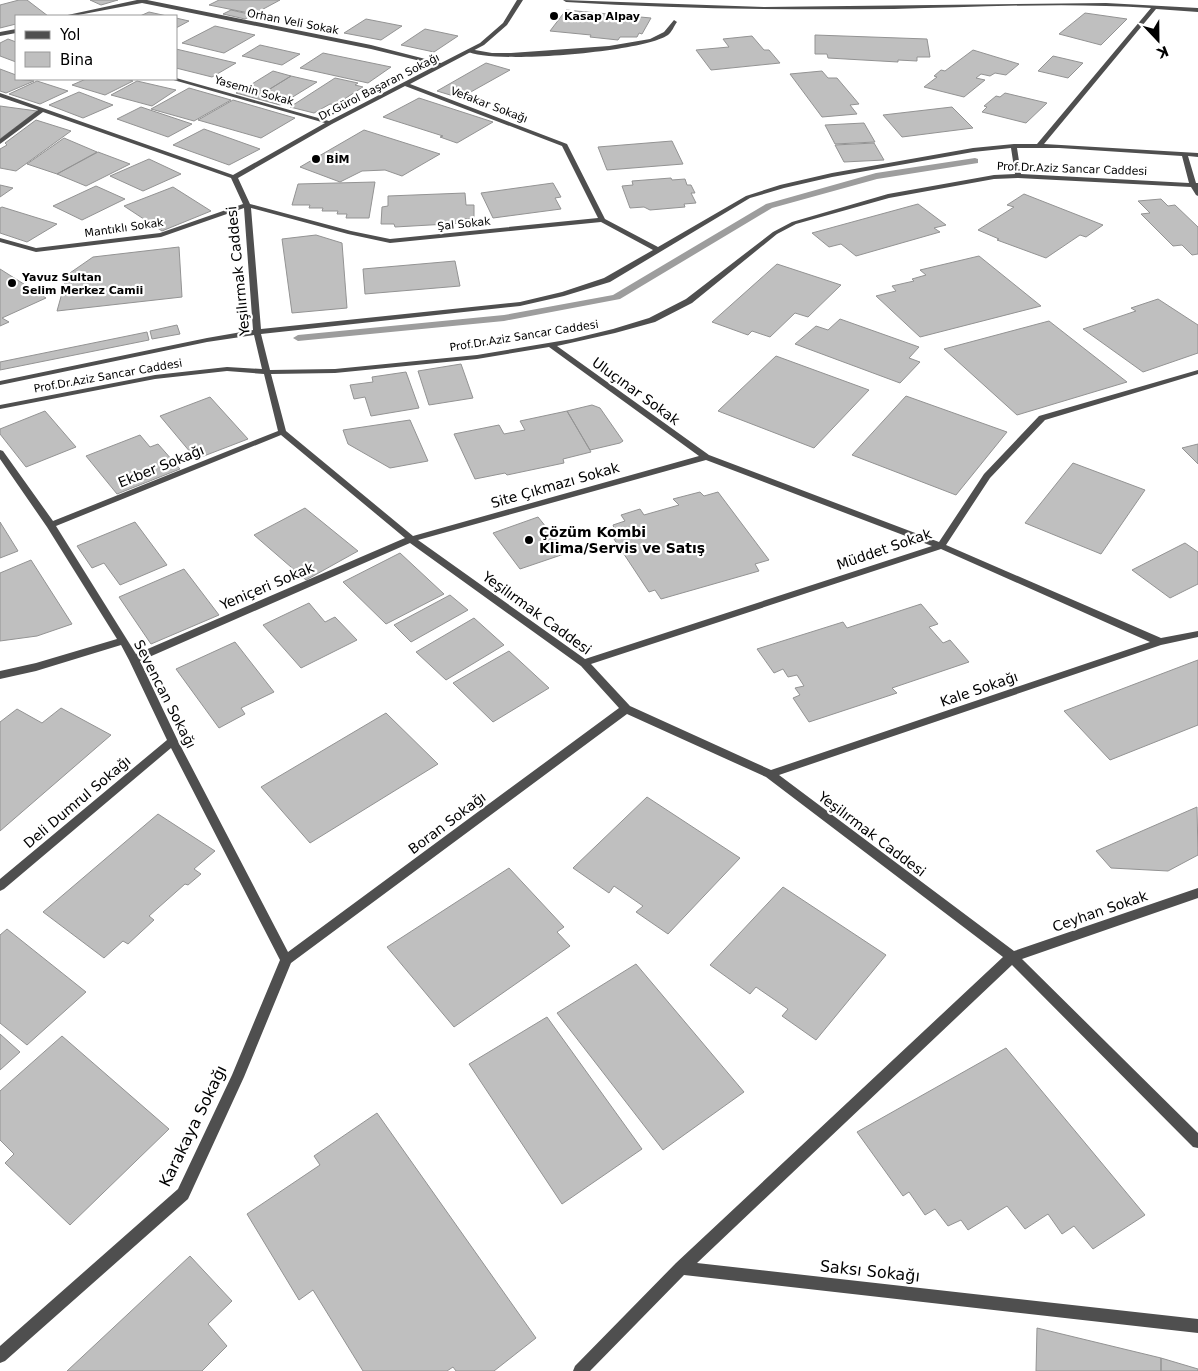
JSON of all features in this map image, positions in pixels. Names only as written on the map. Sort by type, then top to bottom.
[{"type":"street","points":[[71,15],[148,0]]},
{"type":"street","name":"Dr.Gürol Başaran Sokağı","points":[[234,177],[330,123],[482,44],[505,24],[520,0]]},
{"type":"street","points":[[566,0],[660,7],[781,10],[1118,2],[1154,8],[1198,10]]},
{"type":"street","name":"Orhan Veli Sokak","points":[[139,2],[371,47],[443,65]]},
{"type":"street","points":[[1039,146],[1154,8]]},
{"type":"street","points":[[469,51],[494,55],[598,49],[640,43],[656,38],[666,34],[674,22]]},
{"type":"street","points":[[0,34],[15,30]]},
{"type":"street","points":[[9,33],[15,35]]},
{"type":"street","name":"Yasemin Sokak","points":[[177,80],[330,123]]},
{"type":"street","name":"Vefakar Sokağı","points":[[407,84],[565,145],[602,220]]},
{"type":"street","points":[[0,95],[234,177]]},
{"type":"street","points":[[0,142],[42,110]]},
{"type":"street","points":[[1014,146],[1018,176]]},
{"type":"street","name":"Prof.Dr.Aziz Sancar Caddesi","points":[[0,383],[207,340],[257,332],[520,304],[564,294],[607,280],[748,197],[782,186],[909,160],[1014,146],[1198,155]]},
{"type":"street","points":[[1184,153],[1198,194]]},
{"type":"street","name":"Prof.Dr.Aziz Sancar Caddesi","points":[[0,408],[156,377],[227,369],[267,372],[335,371],[477,357],[616,332],[652,320],[688,301],[775,233],[794,223],[888,196],[994,177],[1018,176],[1196,185]]},
{"type":"street","name":"Yeşilırmak Caddesi","points":[[234,177],[247,204],[257,332],[282,432],[411,539],[584,663],[626,709],[770,774],[1012,957],[1198,1142]]},
{"type":"street","name":"Şal Sokak","points":[[247,204],[350,233],[390,241],[602,220]]},
{"type":"street","name":"Mantıklı Sokak","points":[[0,240],[36,250],[161,235],[247,204]]},
{"type":"street","points":[[602,220],[659,250]]},
{"type":"street","name":"Uluçınar Sokak","points":[[551,345],[706,457],[941,546],[1160,642]]},
{"type":"street","name":"Müddet Sokak","points":[[584,663],[941,546],[987,476],[1042,418],[1198,372]]},
{"type":"street","name":"Ekber Sokağı","points":[[51,525],[282,432]]},
{"type":"street","name":"Sevencan Sokağı","points":[[0,453],[51,525],[134,659],[173,741],[286,960]]},
{"type":"street","name":"Site Çıkmazı Sokak","points":[[411,539],[706,457]]},
{"type":"street","name":"Yeniçeri Sokak","points":[[134,659],[411,539]]},
{"type":"street","name":"Kale Sokağı","points":[[770,774],[1160,642],[1198,634]]},
{"type":"street","points":[[0,675],[36,667],[123,641]]},
{"type":"street","name":"Boran Sokağı","points":[[286,960],[626,709]]},
{"type":"street","name":"Deli Dumrul Sokağı","points":[[0,886],[173,741]]},
{"type":"street","name":"Ceyhan Sokak","points":[[1012,957],[1198,893]]},
{"type":"street","points":[[580,1371],[681,1268],[1012,957]]},
{"type":"street","name":"Karakaya Sokağı","points":[[0,1356],[183,1194],[238,1077],[286,960]]},
{"type":"street","name":"Saksı Sokağı","points":[[681,1268],[1198,1326]]},
{"type":"building","points":[[27,0],[47,15],[15,15],[15,24],[0,28],[0,5]]},
{"type":"building","points":[[90,0],[118,0],[101,5]]},
{"type":"building","points":[[219,0],[280,0],[254,14],[209,5]]},
{"type":"building","points":[[231,10],[253,15],[245,19],[223,14]]},
{"type":"building","points":[[566,10],[651,18],[642,34],[639,33],[637,37],[620,37],[618,40],[550,31]]},
{"type":"building","points":[[149,12],[162,15],[142,15]]},
{"type":"building","points":[[1085,13],[1127,19],[1101,45],[1059,34]]},
{"type":"building","points":[[178,18],[189,21],[178,27]]},
{"type":"building","points":[[366,19],[402,26],[381,40],[344,33]]},
{"type":"building","points":[[215,26],[255,35],[224,53],[182,43]]},
{"type":"building","points":[[425,29],[458,36],[434,52],[401,45]]},
{"type":"building","points":[[815,35],[927,39],[930,57],[917,57],[917,61],[898,60],[898,62],[828,58],[827,54],[815,54]]},
{"type":"building","points":[[752,36],[764,50],[769,50],[780,63],[711,70],[696,50],[729,47],[723,39]]},
{"type":"building","points":[[8,39],[15,42],[15,62],[0,56],[0,43]]},
{"type":"building","points":[[260,45],[300,54],[282,65],[242,56]]},
{"type":"building","points":[[178,49],[236,63],[212,77],[178,68]]},
{"type":"building","points":[[973,50],[1019,64],[1006,75],[995,73],[990,76],[981,74],[976,78],[985,80],[964,97],[924,87],[937,77],[934,76],[941,70],[945,71]]},
{"type":"building","points":[[323,53],[391,67],[368,83],[300,68]]},
{"type":"building","points":[[1053,56],[1083,63],[1068,78],[1038,71]]},
{"type":"building","points":[[486,63],[510,70],[460,98],[437,91]]},
{"type":"building","points":[[0,69],[15,75],[15,80],[34,81],[6,93],[0,91]]},
{"type":"building","points":[[273,71],[291,76],[265,92],[247,87]]},
{"type":"building","points":[[822,71],[828,78],[837,78],[859,104],[850,105],[857,114],[822,117],[790,74]]},
{"type":"building","points":[[291,76],[317,82],[291,98],[265,92]]},
{"type":"building","points":[[335,78],[358,83],[355,85],[363,87],[335,105],[330,104],[314,113],[290,107]]},
{"type":"building","points":[[84,80],[133,81],[105,95],[72,85]]},
{"type":"building","points":[[37,81],[68,91],[40,104],[9,94]]},
{"type":"building","points":[[137,81],[176,90],[152,106],[111,95]]},
{"type":"building","points":[[247,87],[291,98],[280,105],[236,93]]},
{"type":"building","points":[[189,88],[231,100],[194,121],[151,109]]},
{"type":"building","points":[[79,92],[113,105],[83,118],[49,105]]},
{"type":"building","points":[[1005,93],[1047,103],[1026,123],[982,112],[987,107],[984,106],[996,96],[1000,97]]},
{"type":"building","points":[[419,98],[493,122],[457,143],[440,137],[443,136],[383,117]]},
{"type":"building","points":[[233,100],[295,118],[261,138],[198,120]]},
{"type":"building","points":[[0,106],[37,111],[0,139]]},
{"type":"building","points":[[141,107],[192,124],[168,137],[117,119]]},
{"type":"building","points":[[952,107],[973,128],[902,137],[883,115]]},
{"type":"building","points":[[36,120],[71,131],[16,171],[0,168],[0,149],[7,145],[5,143]]},
{"type":"building","points":[[864,123],[875,142],[835,144],[825,125]]},
{"type":"building","points":[[204,129],[260,149],[229,165],[173,145]]},
{"type":"building","points":[[364,130],[440,154],[402,176],[385,170],[362,171],[340,182],[300,167]]},
{"type":"building","points":[[64,138],[97,152],[57,174],[27,164]]},
{"type":"building","points":[[672,141],[683,164],[607,170],[598,147]]},
{"type":"building","points":[[874,143],[884,160],[844,162],[835,145]]},
{"type":"building","points":[[98,152],[130,164],[86,186],[57,174]]},
{"type":"building","points":[[149,159],[181,174],[143,191],[110,176]]},
{"type":"building","points":[[671,178],[672,180],[685,179],[687,185],[691,185],[695,193],[691,193],[696,203],[684,204],[685,207],[650,210],[644,207],[630,208],[622,186],[633,185],[632,181]]},
{"type":"building","points":[[375,182],[369,218],[346,218],[347,214],[337,214],[338,211],[322,211],[323,208],[309,208],[310,205],[292,205],[298,184]]},
{"type":"building","points":[[553,183],[561,197],[555,198],[561,209],[493,218],[481,193]]},
{"type":"building","points":[[0,185],[13,188],[0,197]]},
{"type":"building","points":[[96,186],[125,199],[82,220],[53,206]]},
{"type":"building","points":[[173,187],[211,211],[162,231],[124,206]]},
{"type":"building","points":[[465,193],[466,205],[474,205],[474,218],[464,219],[465,223],[395,227],[394,224],[381,224],[382,207],[388,206],[388,196]]},
{"type":"building","points":[[1024,194],[1103,225],[1086,237],[1080,235],[1046,258],[997,240],[999,239],[978,230],[1014,207],[1007,205]]},
{"type":"building","points":[[1161,199],[1168,206],[1175,205],[1198,227],[1198,254],[1192,255],[1182,245],[1173,246],[1141,214],[1150,213],[1138,201]]},
{"type":"building","points":[[918,204],[946,225],[934,228],[940,232],[856,256],[841,244],[829,247],[812,233]]},
{"type":"building","points":[[2,207],[57,224],[27,242],[0,233],[0,208]]},
{"type":"building","points":[[316,235],[342,243],[347,308],[292,313],[282,239]]},
{"type":"building","points":[[179,247],[182,297],[57,311],[67,275],[93,257]]},
{"type":"building","points":[[979,256],[1041,306],[920,337],[876,296],[896,291],[892,286],[914,281],[912,279],[926,275],[920,270]]},
{"type":"building","points":[[455,261],[460,286],[365,294],[363,269]]},
{"type":"building","points":[[777,264],[841,285],[808,317],[795,313],[770,337],[752,331],[748,335],[712,322]]},
{"type":"building","name":"Yavuz Sultan Selim Merkez Camii","points":[[0,269],[46,298],[2,318],[9,322],[0,326]]},
{"type":"building","points":[[1158,299],[1198,325],[1198,353],[1143,372],[1083,329],[1136,311],[1131,308]]},
{"type":"building","points":[[840,319],[919,347],[909,358],[920,362],[900,383],[795,344],[816,326],[828,330]]},
{"type":"building","points":[[1049,321],[1127,382],[1017,415],[944,349]]},
{"type":"building","points":[[177,325],[180,334],[152,339],[150,331]]},
{"type":"building","points":[[147,332],[149,340],[0,370],[0,362]]},
{"type":"building","points":[[776,356],[869,390],[814,448],[718,411]]},
{"type":"building","points":[[461,364],[473,398],[429,405],[418,371]]},
{"type":"building","points":[[406,372],[419,408],[371,416],[365,397],[354,399],[350,385],[373,382],[372,377]]},
{"type":"building","points":[[906,396],[1007,432],[956,495],[852,455]]},
{"type":"building","points":[[210,397],[248,439],[196,459],[160,416]]},
{"type":"building","points":[[592,405],[600,408],[623,441],[590,450],[567,411]]},
{"type":"building","points":[[45,411],[76,447],[26,467],[0,434],[0,429]]},
{"type":"building","points":[[567,411],[591,452],[563,459],[564,463],[507,475],[505,473],[475,479],[454,434],[499,425],[504,434],[525,430],[520,421]]},
{"type":"building","points":[[410,420],[428,461],[390,468],[348,444],[343,430]]},
{"type":"building","points":[[140,435],[150,447],[158,444],[180,469],[117,494],[86,456]]},
{"type":"building","points":[[1198,444],[1198,464],[1182,448]]},
{"type":"building","points":[[1073,463],[1145,490],[1101,554],[1025,523]]},
{"type":"building","points":[[700,492],[704,496],[718,492],[769,560],[755,564],[759,571],[661,599],[655,590],[649,592],[608,530],[614,528],[613,525],[625,521],[621,515],[640,509],[644,515],[679,505],[673,499]]},
{"type":"building","points":[[305,508],[358,551],[306,580],[254,535]]},
{"type":"building","points":[[538,517],[567,553],[520,569],[493,533]]},
{"type":"building","points":[[0,522],[18,551],[0,558]]},
{"type":"building","points":[[135,522],[167,565],[120,585],[104,563],[92,568],[77,546]]},
{"type":"building","points":[[1185,543],[1198,552],[1198,584],[1170,598],[1132,570]]},
{"type":"building","points":[[400,553],[444,594],[386,624],[343,582]]},
{"type":"building","points":[[31,560],[72,624],[37,636],[0,641],[0,573]]},
{"type":"building","points":[[184,569],[219,615],[151,644],[119,597]]},
{"type":"building","points":[[450,595],[468,610],[411,642],[394,625]]},
{"type":"building","points":[[309,603],[325,622],[335,617],[357,640],[301,668],[263,625]]},
{"type":"building","points":[[921,604],[938,624],[929,627],[943,643],[950,640],[969,662],[892,688],[897,693],[809,722],[793,698],[800,695],[795,688],[804,686],[797,675],[788,677],[783,669],[774,673],[757,649],[843,622],[847,628]]},
{"type":"building","points":[[474,618],[504,645],[446,680],[416,652]]},
{"type":"building","points":[[235,642],[274,692],[241,708],[245,714],[219,728],[176,669]]},
{"type":"building","points":[[509,651],[549,688],[493,722],[453,683]]},
{"type":"building","points":[[1198,660],[1198,725],[1110,760],[1064,711]]},
{"type":"building","points":[[61,708],[111,735],[0,831],[0,722],[17,709],[42,723]]},
{"type":"building","points":[[386,713],[438,764],[310,843],[261,787]]},
{"type":"building","points":[[647,797],[740,858],[668,934],[636,912],[643,906],[614,886],[609,893],[573,868]]},
{"type":"building","points":[[1197,807],[1198,855],[1168,871],[1111,868],[1096,851]]},
{"type":"building","points":[[158,814],[215,851],[194,869],[201,874],[188,885],[185,884],[149,916],[154,920],[128,944],[123,941],[104,958],[43,912]]},
{"type":"building","points":[[509,868],[564,927],[557,932],[570,946],[454,1027],[387,947]]},
{"type":"building","points":[[783,887],[886,955],[816,1040],[782,1016],[788,1009],[756,987],[750,994],[710,965]]},
{"type":"building","points":[[7,929],[86,992],[27,1045],[0,1023],[0,935]]},
{"type":"building","points":[[636,964],[744,1092],[663,1150],[557,1013]]},
{"type":"building","points":[[547,1017],[642,1149],[562,1204],[469,1064]]},
{"type":"building","points":[[0,1034],[20,1052],[0,1070]]},
{"type":"building","points":[[62,1036],[169,1129],[70,1225],[5,1163],[14,1154],[0,1140],[0,1091]]},
{"type":"building","points":[[1006,1048],[1145,1215],[1093,1249],[1074,1226],[1062,1234],[1048,1214],[1025,1229],[1007,1206],[968,1230],[961,1220],[948,1226],[935,1209],[925,1215],[909,1192],[903,1196],[857,1132]]},
{"type":"building","points":[[377,1113],[536,1338],[494,1371],[456,1371],[453,1367],[447,1371],[363,1371],[313,1290],[299,1300],[247,1214],[320,1165],[314,1156]]},
{"type":"building","points":[[190,1256],[232,1301],[208,1324],[227,1346],[202,1371],[67,1371]]},
{"type":"building","points":[[1037,1328],[1161,1358],[1161,1371],[1036,1371]]},
{"type":"building","points":[[1161,1358],[1198,1369],[1198,1371],[1161,1371]]},
{"type":"waterway","points":[[298,338],[504,318],[616,297],[769,206],[876,176],[975,161]]},
{"type":"place","name":"Kasap Alpay","points":[[554,16]]},
{"type":"place","name":"BİM","points":[[316,159]]},
{"type":"place","name":"Yavuz Sultan Selim Merkez Camii","points":[[12,283]]},
{"type":"place","name":"Çözüm Kombi Klima/Servis ve Satış","points":[[529,540]]}]
